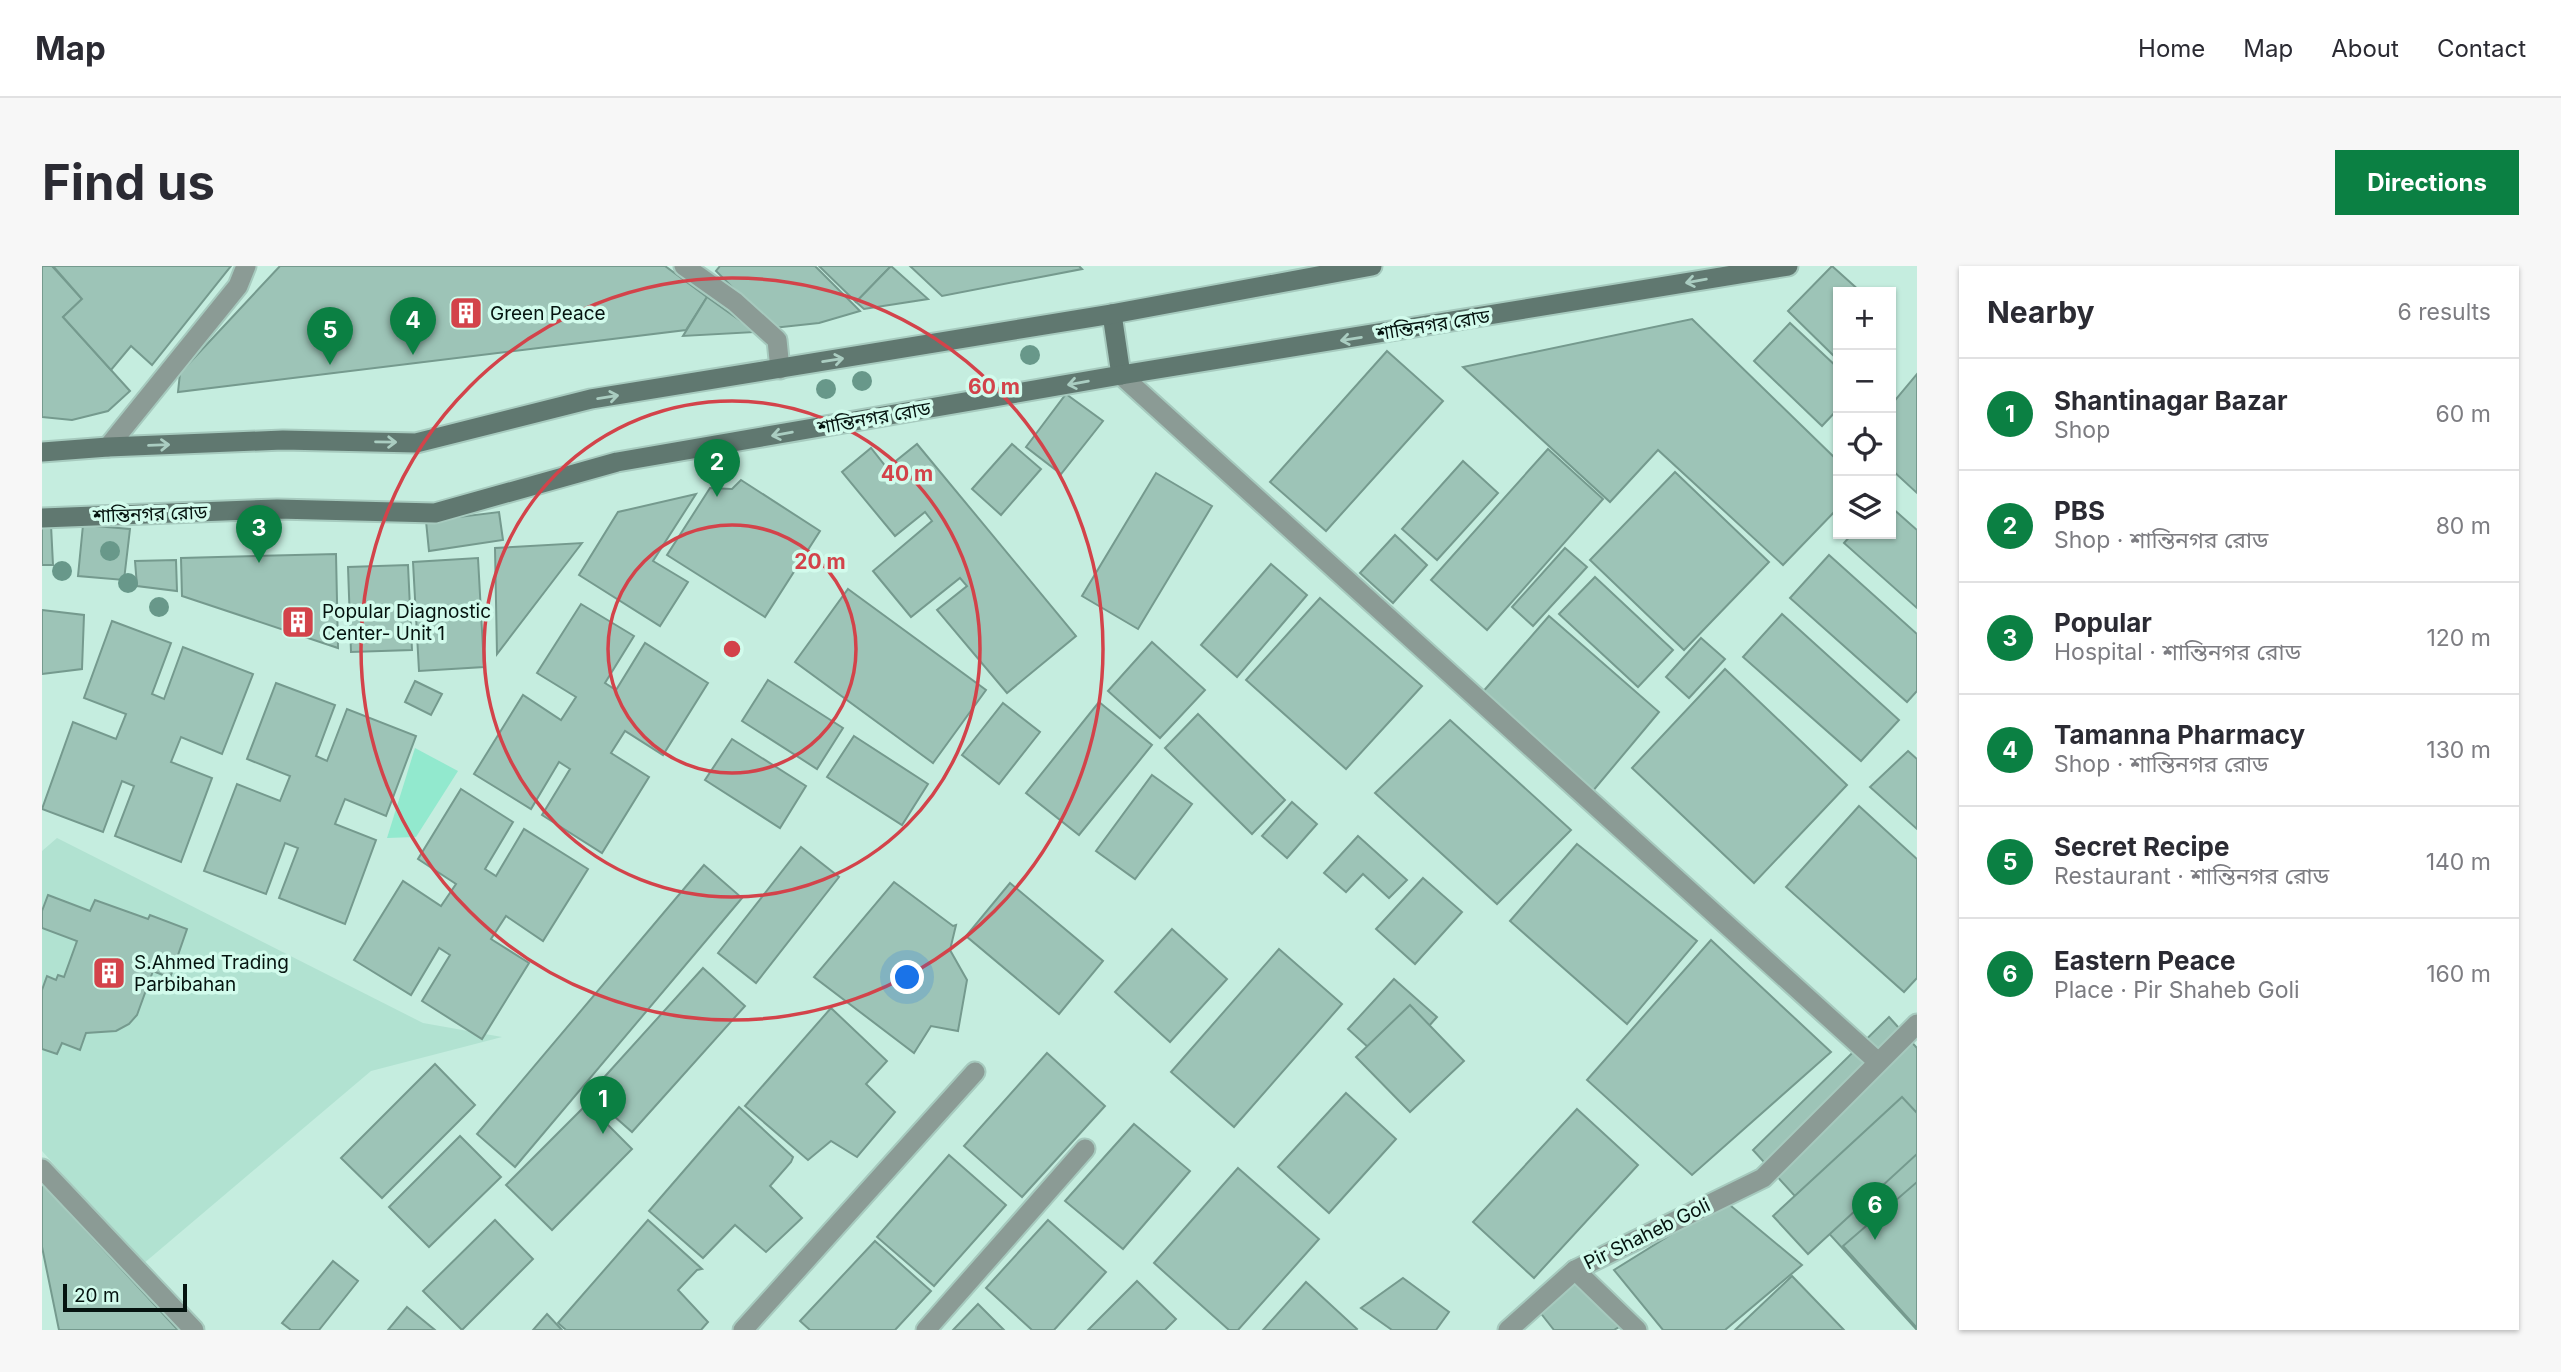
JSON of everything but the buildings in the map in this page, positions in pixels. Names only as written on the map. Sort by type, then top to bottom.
[{"type":"main road","points":[[42,452],[283,440],[415,443],[591,399],[1112,314],[1372,266]]},
{"type":"main road","name":"শান্তিনগর রোড","points":[[42,518],[276,509],[435,513],[617,462],[1121,375],[1788,266]]},
{"type":"main road","points":[[1112,314],[1121,375]]},
{"type":"street","points":[[107,447],[238,286],[246,266]]},
{"type":"street","points":[[684,266],[736,302],[776,340],[780,369]]},
{"type":"street","points":[[1121,375],[1878,1062]]},
{"type":"street","name":"Pir Shaheb Goli","points":[[1508,1330],[1575,1270],[1763,1178],[1917,1024]]},
{"type":"street","points":[[743,1330],[975,1072]]},
{"type":"street","points":[[926,1330],[1085,1149]]},
{"type":"street","points":[[42,1168],[194,1330]]},
{"type":"street","points":[[1575,1270],[1637,1330]]},
{"type":"shaded area","points":[[57,838],[423,1023],[502,1037],[371,1071],[143,1264],[42,1151],[42,851]]},
{"type":"green space","points":[[415,748],[458,771],[416,837],[387,838]]},
{"type":"place","name":"Green Peace","points":[[466,313]]},
{"type":"place","name":"Tamanna Pharmacy","points":[[413,355]]},
{"type":"place","name":"Secret Recipe","points":[[330,365]]},
{"type":"place","name":"PBS","points":[[717,497]]},
{"type":"place","name":"Popular","points":[[259,563]]},
{"type":"place","name":"Popular Diagnostic Center- Unit 1","points":[[298,622]]},
{"type":"place","name":"S.Ahmed Trading Parbibahan","points":[[109,973]]},
{"type":"place","name":"Shantinagar Bazar","points":[[603,1134]]},
{"type":"place","name":"Eastern Peace","points":[[1875,1240]]}]
